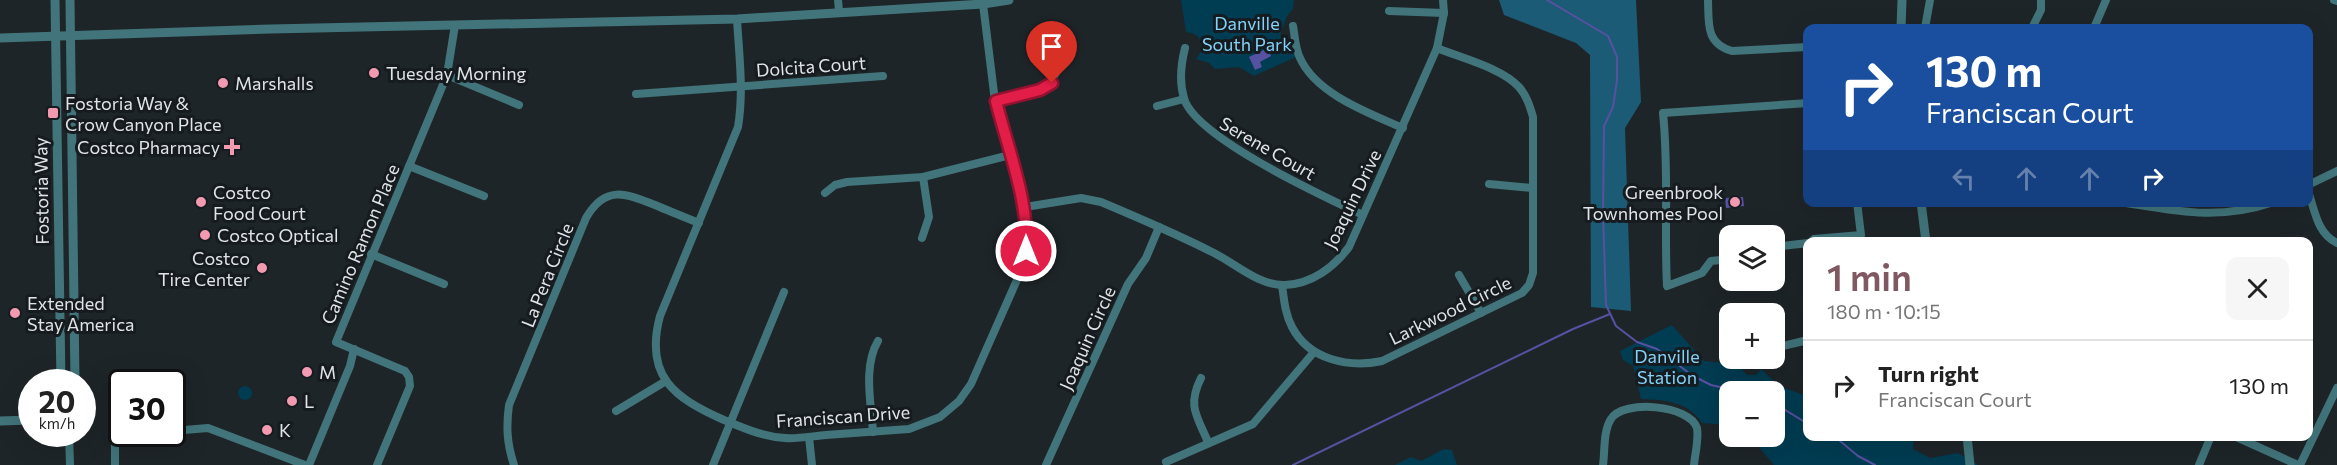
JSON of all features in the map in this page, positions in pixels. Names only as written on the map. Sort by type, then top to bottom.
[{"type":"street","name":"Fostoria Way","points":[[55,0],[61,369]]},
{"type":"street","name":"Fostoria Way","points":[[70,0],[75,369]]},
{"type":"street","points":[[838,0],[839,11]]},
{"type":"street","points":[[0,38],[70,34],[736,19],[983,4],[1009,0]]},
{"type":"street","name":"Joaquin Drive","points":[[1282,285],[1307,280],[1339,261],[1349,246],[1437,48],[1444,13],[1443,0]]},
{"type":"street","points":[[1708,0],[1710,30],[1717,44],[1724,48],[1732,51],[1803,47]]},
{"type":"street","points":[[1900,24],[1902,0]]},
{"type":"street","points":[[1926,24],[1930,0]]},
{"type":"street","points":[[2034,24],[2041,10],[2041,0]]},
{"type":"street","points":[[2096,24],[2106,0]]},
{"type":"street","name":"Franciscan Drive","points":[[736,19],[741,85],[738,127],[660,316],[654,345],[658,364],[666,381],[678,396],[694,407],[761,435],[786,439],[909,429],[940,417],[959,401],[971,384],[1020,273],[1026,251],[1027,229],[1024,207],[996,101],[983,4]]},
{"type":"street","points":[[1389,11],[1444,13]]},
{"type":"street","name":"Camino Ramon Place","points":[[377,465],[410,386],[410,377],[405,371],[336,342],[447,75],[455,25]]},
{"type":"street","points":[[1293,26],[1298,55],[1314,78],[1349,104],[1403,128]]},
{"type":"street","name":"Serene Court","points":[[1185,48],[1180,67],[1184,99],[1193,116],[1207,130],[1300,186],[1363,215]]},
{"type":"street","name":"Larkwood Circle","points":[[1282,285],[1285,308],[1291,326],[1300,339],[1314,352],[1332,360],[1351,364],[1367,364],[1382,360],[1481,313],[1522,293],[1529,285],[1533,273],[1533,117],[1528,101],[1519,88],[1495,72],[1437,48]]},
{"type":"street","points":[[996,101],[1040,90],[1052,83],[1061,59]]},
{"type":"street","points":[[447,75],[519,105]]},
{"type":"street","name":"Dolcita Court","points":[[636,94],[882,76]]},
{"type":"street","points":[[1157,106],[1184,99]]},
{"type":"street","points":[[1719,260],[1711,261],[1702,273],[1666,286],[1664,232],[1667,189],[1664,113],[1803,103]]},
{"type":"street","points":[[825,193],[835,185],[846,182],[923,177],[1010,155]]},
{"type":"street","points":[[409,166],[484,196]]},
{"type":"street","points":[[2313,183],[2337,171]]},
{"type":"street","points":[[922,238],[929,217],[923,177]]},
{"type":"street","points":[[1489,184],[1532,188]]},
{"type":"street","name":"La Pera Circle","points":[[514,465],[508,447],[506,427],[509,405],[593,206],[616,193],[629,195],[699,223]]},
{"type":"street","points":[[1024,207],[1082,198],[1101,202],[1217,254],[1253,275],[1282,285]]},
{"type":"street","points":[[2313,205],[2322,231],[2337,243]]},
{"type":"street","points":[[1846,237],[1861,235],[1858,207]]},
{"type":"street","points":[[1922,207],[1925,237]]},
{"type":"street","points":[[2150,207],[2187,213],[2220,214],[2260,207]]},
{"type":"street","name":"Joaquin Circle","points":[[1046,465],[1128,284],[1146,258],[1159,227]]},
{"type":"street","points":[[1785,245],[1803,243]]},
{"type":"street","points":[[58,254],[73,252]]},
{"type":"street","points":[[371,254],[444,284]]},
{"type":"street","points":[[1459,275],[1481,313]]},
{"type":"street","points":[[713,465],[784,292]]},
{"type":"street","points":[[873,432],[870,363],[872,351],[878,341]]},
{"type":"street","points":[[1785,345],[1803,341]]},
{"type":"street","points":[[186,430],[208,428],[307,465],[335,404],[354,349]]},
{"type":"street","points":[[1166,462],[1253,424],[1266,412],[1314,352]]},
{"type":"street","points":[[1201,378],[1194,391],[1192,404],[1208,442]]},
{"type":"street","points":[[616,411],[666,381]]},
{"type":"street","points":[[2313,437],[2337,388]]},
{"type":"street","points":[[1603,465],[1611,419],[1622,410],[1634,406],[1678,411],[1689,416],[1696,427],[1694,465]]},
{"type":"street","points":[[0,421],[18,420]]},
{"type":"street","points":[[809,437],[812,465]]},
{"type":"street","points":[[1968,441],[1970,465]]},
{"type":"street","points":[[2199,465],[2209,441]]},
{"type":"street","points":[[2245,441],[2299,465],[2311,441]]},
{"type":"street","points":[[69,447],[70,465]]},
{"type":"street","points":[[115,465],[116,447]]},
{"type":"green space","name":"Danville South Park","points":[[1181,0],[1294,0],[1293,9],[1287,16],[1280,35],[1296,57],[1254,76],[1239,67],[1215,69],[1209,63],[1196,59],[1201,50],[1201,41],[1195,35],[1186,32]]},
{"type":"green space","name":"Danville Station","points":[[1672,325],[1704,361],[1719,362],[1719,369],[1742,369],[1747,375],[1756,375],[1761,369],[1774,381],[1719,381],[1719,424],[1702,423],[1683,406],[1667,401],[1641,399],[1633,366],[1623,360],[1620,351]]},
{"type":"green space","points":[[242,386],[248,386],[252,393],[248,400],[242,400],[238,396],[238,390]]},
{"type":"green space","name":"Danville Station","points":[[1785,388],[1803,395],[1803,441],[1914,441],[1913,449],[1930,458],[1958,453],[1978,465],[1774,465],[1759,447],[1785,447]]},
{"type":"green space","points":[[1444,449],[1452,450],[1457,465],[1395,465],[1411,457],[1421,461]]},
{"type":"shaded area","points":[[1499,0],[1636,0],[1641,102],[1625,128],[1631,311],[1591,307],[1590,55],[1576,43],[1504,15]]},
{"type":"shaded area","points":[[1268,48],[1271,56],[1260,62],[1262,67],[1255,70],[1249,57]]},
{"type":"shaded area","name":"Greenbrook Townhomes Pool","points":[[1743,197],[1744,206],[1726,208],[1725,198]]},
{"type":"waterway","points":[[1547,0],[1608,36],[1617,57],[1617,80],[1613,107],[1604,126],[1603,214],[1606,305],[1616,326],[1637,342],[1657,349],[1693,376],[1719,387]]},
{"type":"waterway","points":[[1293,465],[1573,329],[1610,314]]},
{"type":"waterway","points":[[1785,410],[1803,421]]},
{"type":"waterway","points":[[1840,441],[1858,456],[1875,465]]},
{"type":"place","name":"Tuesday Morning","points":[[374,73]]},
{"type":"place","name":"Marshalls","points":[[223,83]]},
{"type":"place","name":"Fostoria Way & Crow Canyon Place","points":[[53,113]]},
{"type":"place","name":"Costco Pharmacy","points":[[232,147]]},
{"type":"place","name":"Costco Food Court","points":[[201,202]]},
{"type":"place","name":"Greenbrook Townhomes Pool","points":[[1735,202]]},
{"type":"place","name":"Costco Optical","points":[[205,235]]},
{"type":"place","name":"Costco Tire Center","points":[[262,268]]},
{"type":"place","name":"Extended Stay America","points":[[15,313]]},
{"type":"place","name":"M","points":[[307,372]]},
{"type":"place","name":"L","points":[[292,401]]},
{"type":"place","name":"K","points":[[267,430]]},
{"type":"route","points":[[1026,251],[1027,229],[1024,207],[996,101],[1040,90],[1052,83]]}]
